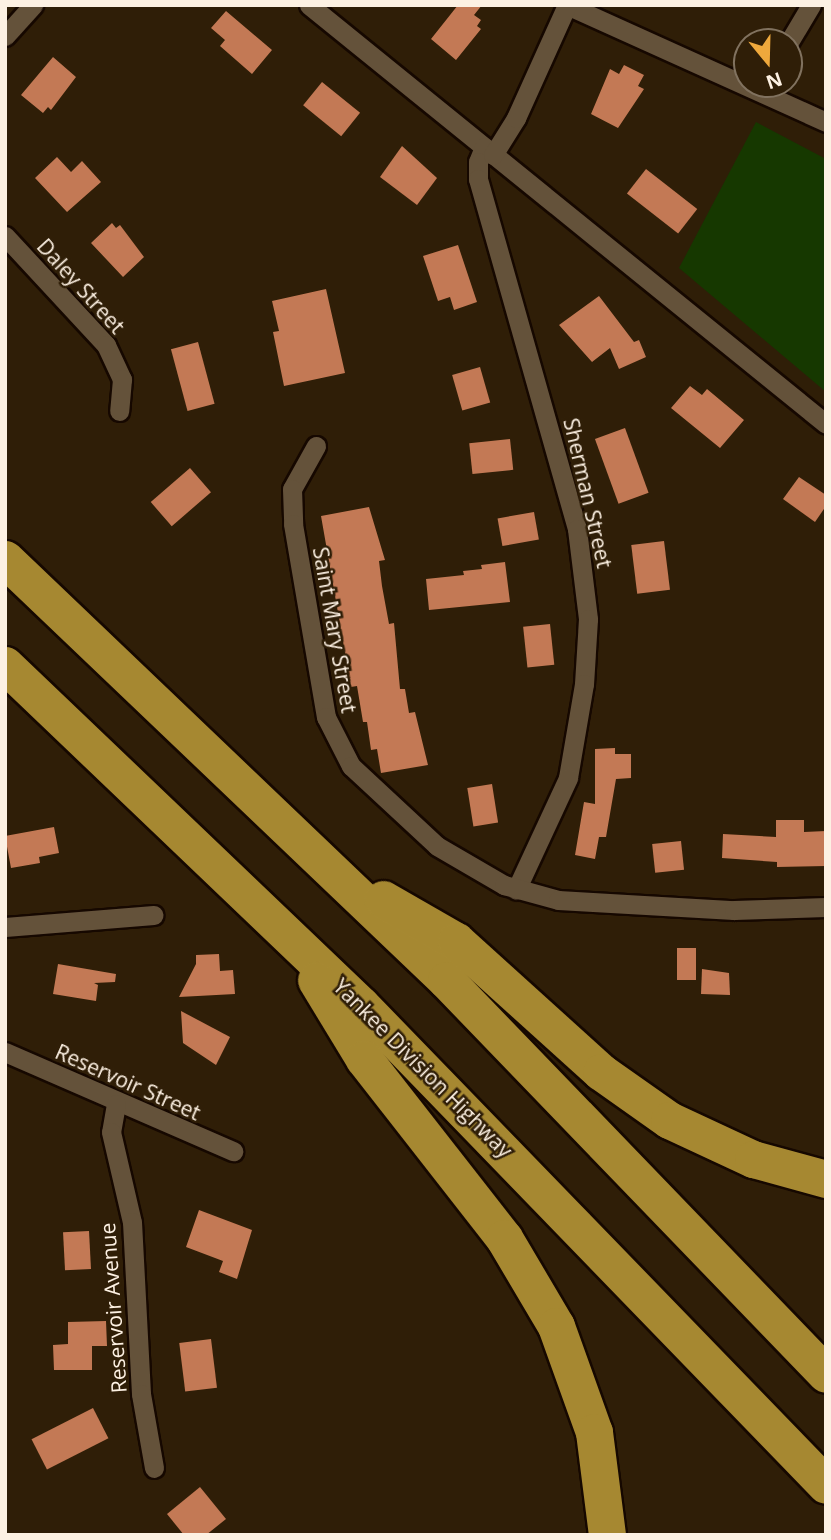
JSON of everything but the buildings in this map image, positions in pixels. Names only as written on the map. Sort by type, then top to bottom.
[{"type":"highway","points":[[5,559],[335,871],[533,1068],[826,1374]]},
{"type":"highway","name":"Yankee Division Highway","points":[[5,665],[286,931],[576,1222],[826,1485]]},
{"type":"highway","points":[[335,871],[456,941],[601,1072],[668,1120],[753,1159],[826,1179]]},
{"type":"highway","points":[[286,931],[364,1059],[471,1191],[548,1310],[571,1360],[591,1421],[607,1535]]},
{"type":"street","points":[[5,36],[33,5]]},
{"type":"street","points":[[309,5],[826,424]]},
{"type":"street","points":[[489,151],[516,118],[567,5],[733,75]]},
{"type":"street","points":[[797,28],[811,5]]},
{"type":"street","points":[[784,98],[826,121]]},
{"type":"street","name":"Sherman Street","points":[[489,151],[478,162],[478,179],[577,529],[588,619],[584,684],[568,778],[516,890]]},
{"type":"street","name":"Daley Street","points":[[5,236],[106,345],[122,379],[119,411]]},
{"type":"street","name":"Saint Mary Street","points":[[316,446],[292,489],[293,524],[318,684],[337,746],[359,775],[450,856],[516,890],[566,900],[668,906],[826,907]]},
{"type":"street","points":[[5,927],[154,915]]},
{"type":"street","name":"Reservoir Street","points":[[5,1052],[116,1104],[233,1151]]},
{"type":"street","name":"Reservoir Avenue","points":[[116,1104],[111,1132],[132,1222],[141,1394],[154,1468]]},
{"type":"green space","points":[[756,122],[826,159],[826,392],[679,268]]}]
